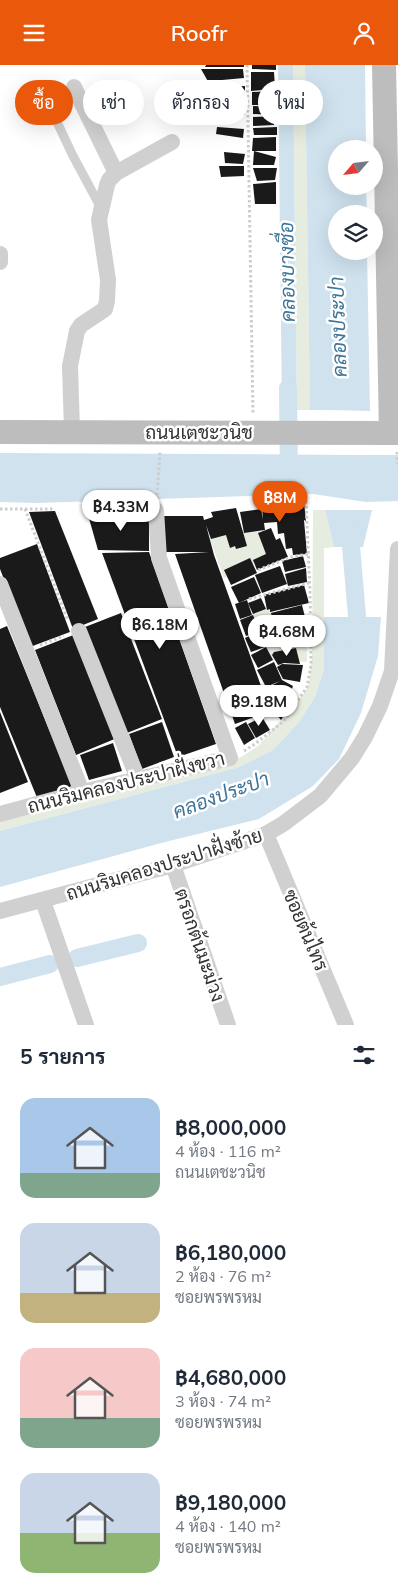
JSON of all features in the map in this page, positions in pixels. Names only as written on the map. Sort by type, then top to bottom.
[{"type":"main road","points":[[384,65],[389,438]]},
{"type":"main road","name":"ถนนเตชะวนิช","points":[[0,432],[260,423],[389,438]]},
{"type":"street","points":[[74,87],[116,173]]},
{"type":"street","points":[[72,431],[70,366],[78,331],[81,325],[105,309],[107,301],[108,280],[99,220],[109,180],[116,173],[172,142]]},
{"type":"street","points":[[0,254],[0,262]]},
{"type":"street","points":[[157,502],[158,558],[230,758]]},
{"type":"street","name":"ถนนริมคลองประปาฝั่งซ้าย","points":[[0,911],[172,865],[266,834],[284,824],[320,796],[348,764],[365,737],[380,706],[392,671],[398,549]]},
{"type":"street","points":[[0,584],[82,792]]},
{"type":"street","points":[[76,632],[138,779]]},
{"type":"street","points":[[392,671],[398,694]]},
{"type":"street","name":"ถนนริมคลองประปาฝั่งขวา","points":[[0,813],[230,758]]},
{"type":"street","name":"ซอยต้นไทร","points":[[266,834],[346,1025]]},
{"type":"street","name":"ตรอกต้นมะม่วง","points":[[172,865],[228,1025]]},
{"type":"street","points":[[43,901],[86,1025]]},
{"type":"lane","points":[[58,125],[101,209]]},
{"type":"path","points":[[247,65],[260,423]]},
{"type":"path","points":[[389,438],[398,466]]},
{"type":"path","points":[[157,502],[160,451]]},
{"type":"path","name":"ถนนริมคลองประปาฝั่งขวา","points":[[230,758],[255,744],[284,721],[307,687],[310,665],[306,501]]},
{"type":"path","points":[[0,509],[54,509]]},
{"type":"path","points":[[25,509],[76,632],[26,651]]},
{"type":"path","points":[[258,570],[291,557],[308,554]]},
{"type":"path","points":[[249,599],[309,583]]},
{"type":"shaded area","points":[[293,65],[305,65],[305,80],[293,80]]},
{"type":"shaded area","points":[[294,125],[306,125],[310,410],[297,410]]},
{"type":"shaded area","points":[[313,510],[325,510],[334,547],[324,548],[324,669],[315,697],[299,722],[273,750],[239,767],[0,831],[0,820],[241,757],[258,746],[306,691],[309,683],[312,655]]},
{"type":"shaded area","points":[[258,527],[270,555],[224,578],[209,537]]},
{"type":"shaded area","points":[[272,608],[277,626],[308,621],[307,662],[268,660],[248,614]]},
{"type":"water","name":"คลองบางซื่อ","points":[[278,65],[293,65],[293,80],[278,80]]},
{"type":"water","points":[[305,65],[365,65],[366,140],[328,140],[328,195],[366,195],[367,205],[328,205],[328,260],[367,260],[370,411],[310,410],[306,125],[323,125],[323,80],[305,80]]},
{"type":"water","name":"คลองบางซื่อ","points":[[279,125],[294,125],[297,410],[282,410]]},
{"type":"water","points":[[0,453],[398,455],[398,501],[366,502],[313,494],[37,503],[0,502]]},
{"type":"water","points":[[325,510],[372,510],[363,547],[334,547]]},
{"type":"water","points":[[324,617],[381,617],[378,656],[361,713],[339,759],[313,786],[259,819],[165,842],[0,887],[0,831],[239,767],[273,750],[299,722],[315,697],[324,669]]},
{"type":"pier","points":[[308,410],[370,411],[370,414],[310,413]]},
{"type":"pier","points":[[265,452],[372,452],[372,455],[265,454]]},
{"type":"building","points":[[206,65],[244,65],[244,67],[205,67]]},
{"type":"building","points":[[252,65],[276,65],[276,70],[252,69]]},
{"type":"building","points":[[201,69],[243,69],[244,78],[207,80]]},
{"type":"building","points":[[251,72],[274,72],[274,80],[258,80],[258,90],[251,91]]},
{"type":"building","points":[[252,92],[258,92],[258,105],[252,105]]},
{"type":"building","points":[[253,106],[258,106],[258,114],[253,114]]},
{"type":"building","points":[[253,117],[258,117],[258,125],[274,125],[253,126]]},
{"type":"building","points":[[217,127],[244,129],[243,138],[216,134]]},
{"type":"building","points":[[277,127],[277,135],[254,135],[253,128]]},
{"type":"building","points":[[276,137],[276,151],[252,151],[253,138]]},
{"type":"building","points":[[254,151],[276,157],[274,165],[253,165]]},
{"type":"building","points":[[224,152],[245,154],[243,164],[225,163]]},
{"type":"building","points":[[219,166],[244,166],[244,176],[221,177]]},
{"type":"building","points":[[253,168],[277,168],[275,180],[257,181]]},
{"type":"building","points":[[276,182],[276,204],[255,204],[253,184]]},
{"type":"building","points":[[304,502],[307,554],[293,555],[292,548],[286,549],[284,533],[278,534],[277,522],[264,523],[265,530],[244,533],[240,512],[261,509],[263,519],[262,506]]},
{"type":"building","points":[[236,508],[247,546],[236,549],[235,546],[230,548],[226,535],[211,539],[206,525],[214,555],[261,686],[226,699],[175,554],[209,552],[164,552],[164,516],[203,516],[204,520],[213,517],[211,512]]},
{"type":"building","points":[[55,511],[98,619],[73,629],[29,512]]},
{"type":"building","points":[[88,515],[149,515],[149,551],[98,550]]},
{"type":"building","points":[[271,528],[276,540],[280,538],[288,557],[257,570],[253,560],[266,554],[258,533]]},
{"type":"building","points":[[37,544],[70,632],[30,647],[0,569],[0,558]]},
{"type":"building","points":[[149,552],[216,744],[178,757],[102,553]]},
{"type":"building","points":[[303,556],[306,567],[285,572],[282,561]]},
{"type":"building","points":[[250,558],[257,573],[231,585],[224,570]]},
{"type":"building","points":[[280,566],[287,584],[262,593],[255,575]]},
{"type":"building","points":[[306,568],[307,582],[288,586],[285,574]]},
{"type":"building","points":[[254,577],[261,593],[239,603],[231,587]]},
{"type":"building","points":[[304,585],[309,603],[270,612],[270,609],[267,610],[264,595]]},
{"type":"building","points":[[261,598],[266,609],[253,614],[248,603]]},
{"type":"building","points":[[247,600],[252,615],[240,619],[235,604]]},
{"type":"building","points":[[302,605],[306,621],[275,629],[271,613]]},
{"type":"building","points":[[121,613],[162,719],[127,733],[85,627]]},
{"type":"building","points":[[253,615],[259,631],[246,636],[240,620]]},
{"type":"building","points":[[7,626],[72,786],[38,800],[0,707],[0,629]]},
{"type":"building","points":[[264,630],[270,645],[251,652],[245,638]]},
{"type":"building","points":[[76,634],[117,738],[76,755],[35,650]]},
{"type":"building","points":[[266,647],[273,660],[258,668],[251,655]]},
{"type":"building","points":[[296,648],[300,664],[284,663],[278,665],[272,655],[274,652]]},
{"type":"building","points":[[274,662],[282,680],[293,686],[287,701],[267,688],[280,681],[266,687],[257,670]]},
{"type":"building","points":[[282,664],[303,665],[300,682],[283,679],[277,667]]},
{"type":"building","points":[[261,689],[269,712],[235,724],[227,701]]},
{"type":"building","points":[[270,692],[287,711],[281,720],[269,706],[264,695]]},
{"type":"building","points":[[0,712],[28,782],[0,793]]},
{"type":"building","points":[[262,717],[270,730],[256,738],[248,724]]},
{"type":"building","points":[[162,722],[174,757],[142,769],[129,734]]},
{"type":"building","points":[[246,722],[255,738],[244,745],[235,728]]},
{"type":"building","points":[[113,743],[122,771],[89,780],[80,755]]},
{"type":"waterway","name":"คลองบางซื่อ","points":[[288,388],[289,477]]},
{"type":"waterway","name":"คลองประปา","points":[[349,523],[357,616],[354,639]]},
{"type":"waterway","points":[[77,958],[138,943]]},
{"type":"waterway","points":[[0,977],[50,964]]}]
